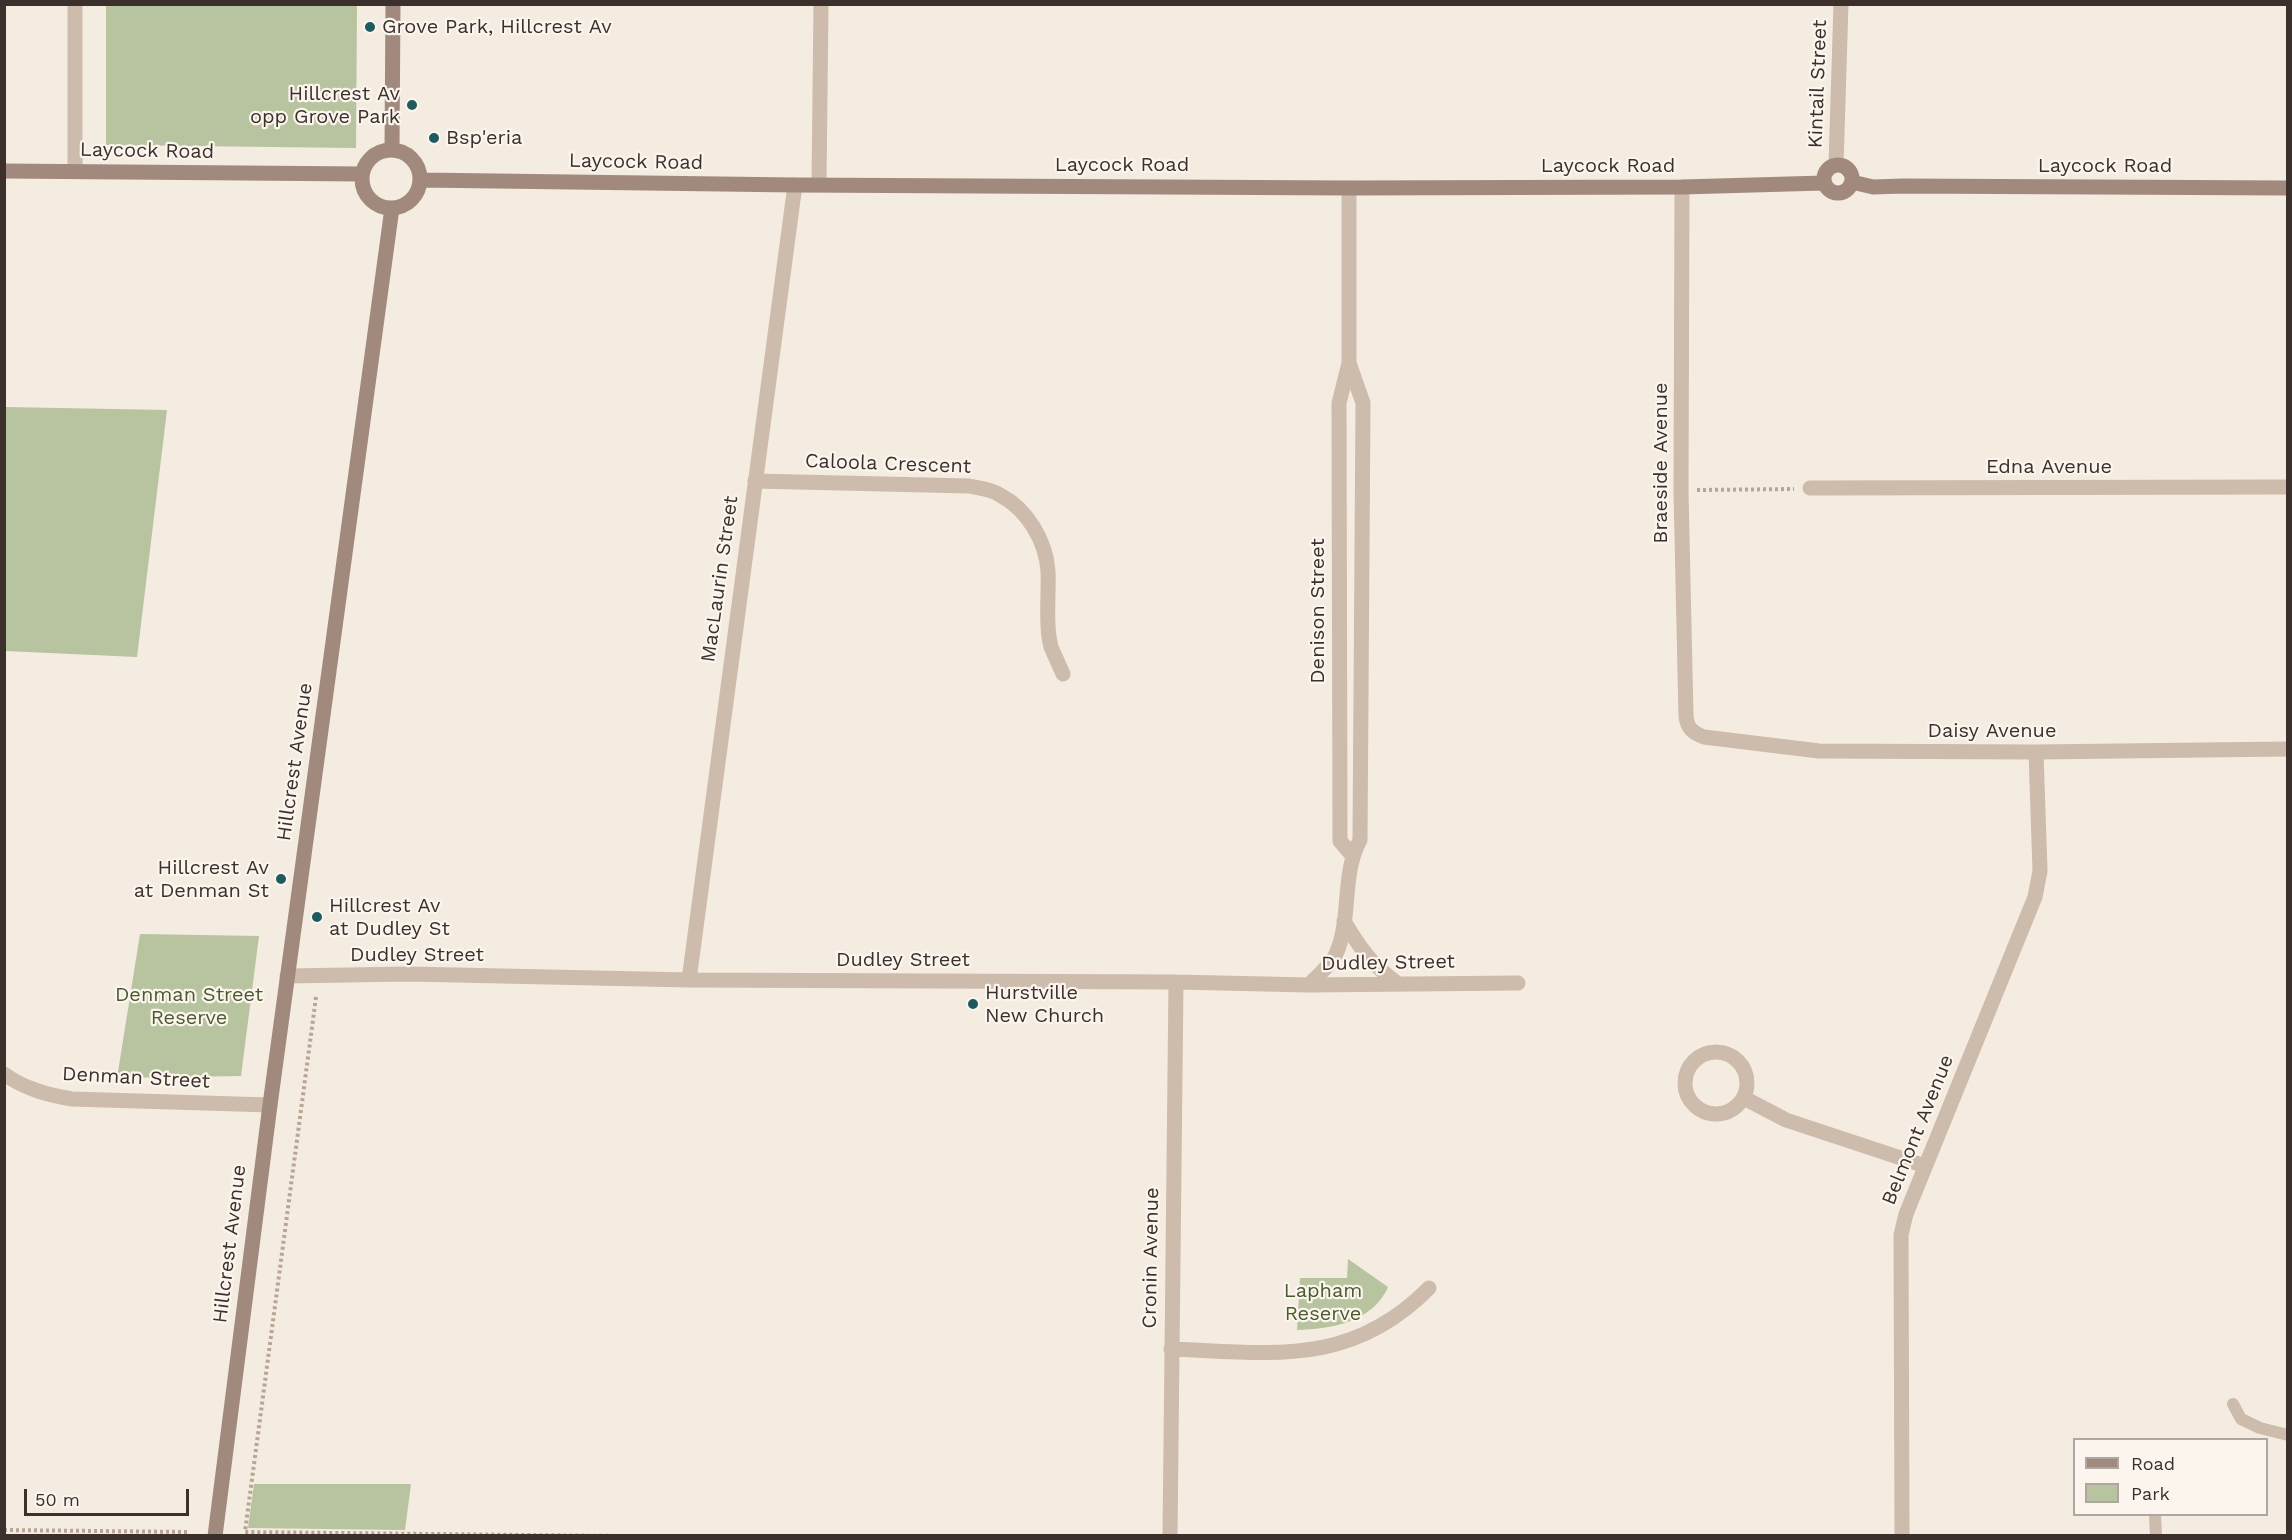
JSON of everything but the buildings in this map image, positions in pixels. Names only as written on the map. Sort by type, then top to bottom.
[{"type":"street","points":[[75,4],[75,171]]},
{"type":"street","points":[[392,149],[393,4]]},
{"type":"street","points":[[819,184],[821,4]]},
{"type":"street","name":"Kintail Street","points":[[1836,165],[1841,4]]},
{"type":"street","points":[[392,149],[410,156],[416,163],[421,180],[412,200],[392,208],[383,207],[369,198],[364,191],[362,174],[369,159],[392,149]]},
{"type":"street","points":[[1836,165],[1847,168],[1852,176],[1852,182],[1847,190],[1838,193],[1829,191],[1824,183],[1826,171],[1836,165]]},
{"type":"street","name":"Laycock Road","points":[[4,171],[362,174]]},
{"type":"street","name":"Laycock Road","points":[[421,180],[1349,188],[1682,187],[1824,183]]},
{"type":"street","name":"Laycock Road","points":[[1852,182],[1873,188],[1903,186],[2288,188]]},
{"type":"street","name":"MacLaurin Street","points":[[689,980],[795,185]]},
{"type":"street","name":"Braeside Avenue","points":[[1682,187],[1681,491],[1686,716],[1687,723],[1697,735]]},
{"type":"street","name":"Denison Street","points":[[1349,188],[1349,363],[1339,403],[1340,840],[1352,855]]},
{"type":"street","name":"Hillcrest Avenue","points":[[215,1536],[287,976],[392,208]]},
{"type":"street","name":"Denison Street","points":[[1309,986],[1335,955],[1344,921],[1352,855],[1360,840],[1363,403],[1349,363]]},
{"type":"street","name":"Caloola Crescent","points":[[755,481],[969,486],[999,494],[1026,516],[1044,552],[1048,570],[1050,647],[1063,674]]},
{"type":"street","name":"Edna Avenue","points":[[1810,488],[2288,487]]},
{"type":"street","name":"Daisy Avenue","points":[[1697,735],[1820,751],[2036,752],[2288,749]]},
{"type":"street","name":"Belmont Avenue","points":[[1902,1536],[1901,1235],[1906,1214],[2038,883],[2036,752]]},
{"type":"street","points":[[1344,921],[1361,951],[1383,973],[1397,983]]},
{"type":"street","name":"Dudley Street","points":[[287,976],[409,974],[689,980],[1176,982],[1309,986],[1518,983]]},
{"type":"street","name":"Cronin Avenue","points":[[1170,1536],[1176,982]]},
{"type":"street","points":[[1726,1053],[1743,1066],[1747,1077],[1744,1098],[1730,1112],[1711,1114],[1701,1111],[1688,1098],[1684,1078],[1688,1068],[1695,1059],[1704,1054],[1726,1053]]},
{"type":"street","name":"Denman Street","points":[[4,1074],[34,1090],[72,1099],[270,1105]]},
{"type":"street","points":[[1744,1098],[1786,1120],[1925,1166]]},
{"type":"street","points":[[1171,1349],[1292,1353],[1344,1344],[1397,1317],[1429,1288]]},
{"type":"lane","points":[[2233,1404],[2241,1419],[2260,1428],[2288,1434]]},
{"type":"lane","points":[[2154,1516],[2156,1536]]},
{"type":"path","points":[[1681,491],[1810,488]]},
{"type":"path","points":[[316,997],[245,1532],[621,1536]]},
{"type":"path","points":[[4,1530],[190,1532]]},
{"type":"green space","points":[[106,5],[357,5],[356,148],[106,145]]},
{"type":"green space","points":[[5,407],[167,410],[137,657],[5,651]]},
{"type":"green space","name":"Denman Street Reserve","points":[[140,934],[259,936],[241,1076],[117,1078]]},
{"type":"green space","name":"Lapham Reserve","points":[[1348,1259],[1388,1287],[1381,1299],[1362,1316],[1350,1321],[1323,1328],[1297,1330],[1300,1278],[1347,1278]]},
{"type":"green space","points":[[254,1484],[411,1484],[405,1530],[248,1528]]},
{"type":"place","name":"Grove Park, Hillcrest Av","points":[[370,27]]},
{"type":"place","name":"Hillcrest Av opp Grove Park","points":[[412,105]]},
{"type":"place","name":"Bsp'eria","points":[[434,138]]},
{"type":"place","name":"Hillcrest Av at Denman St","points":[[281,879]]},
{"type":"place","name":"Hillcrest Av at Dudley St","points":[[317,917]]},
{"type":"place","name":"Hurstville New Church","points":[[973,1004]]}]
